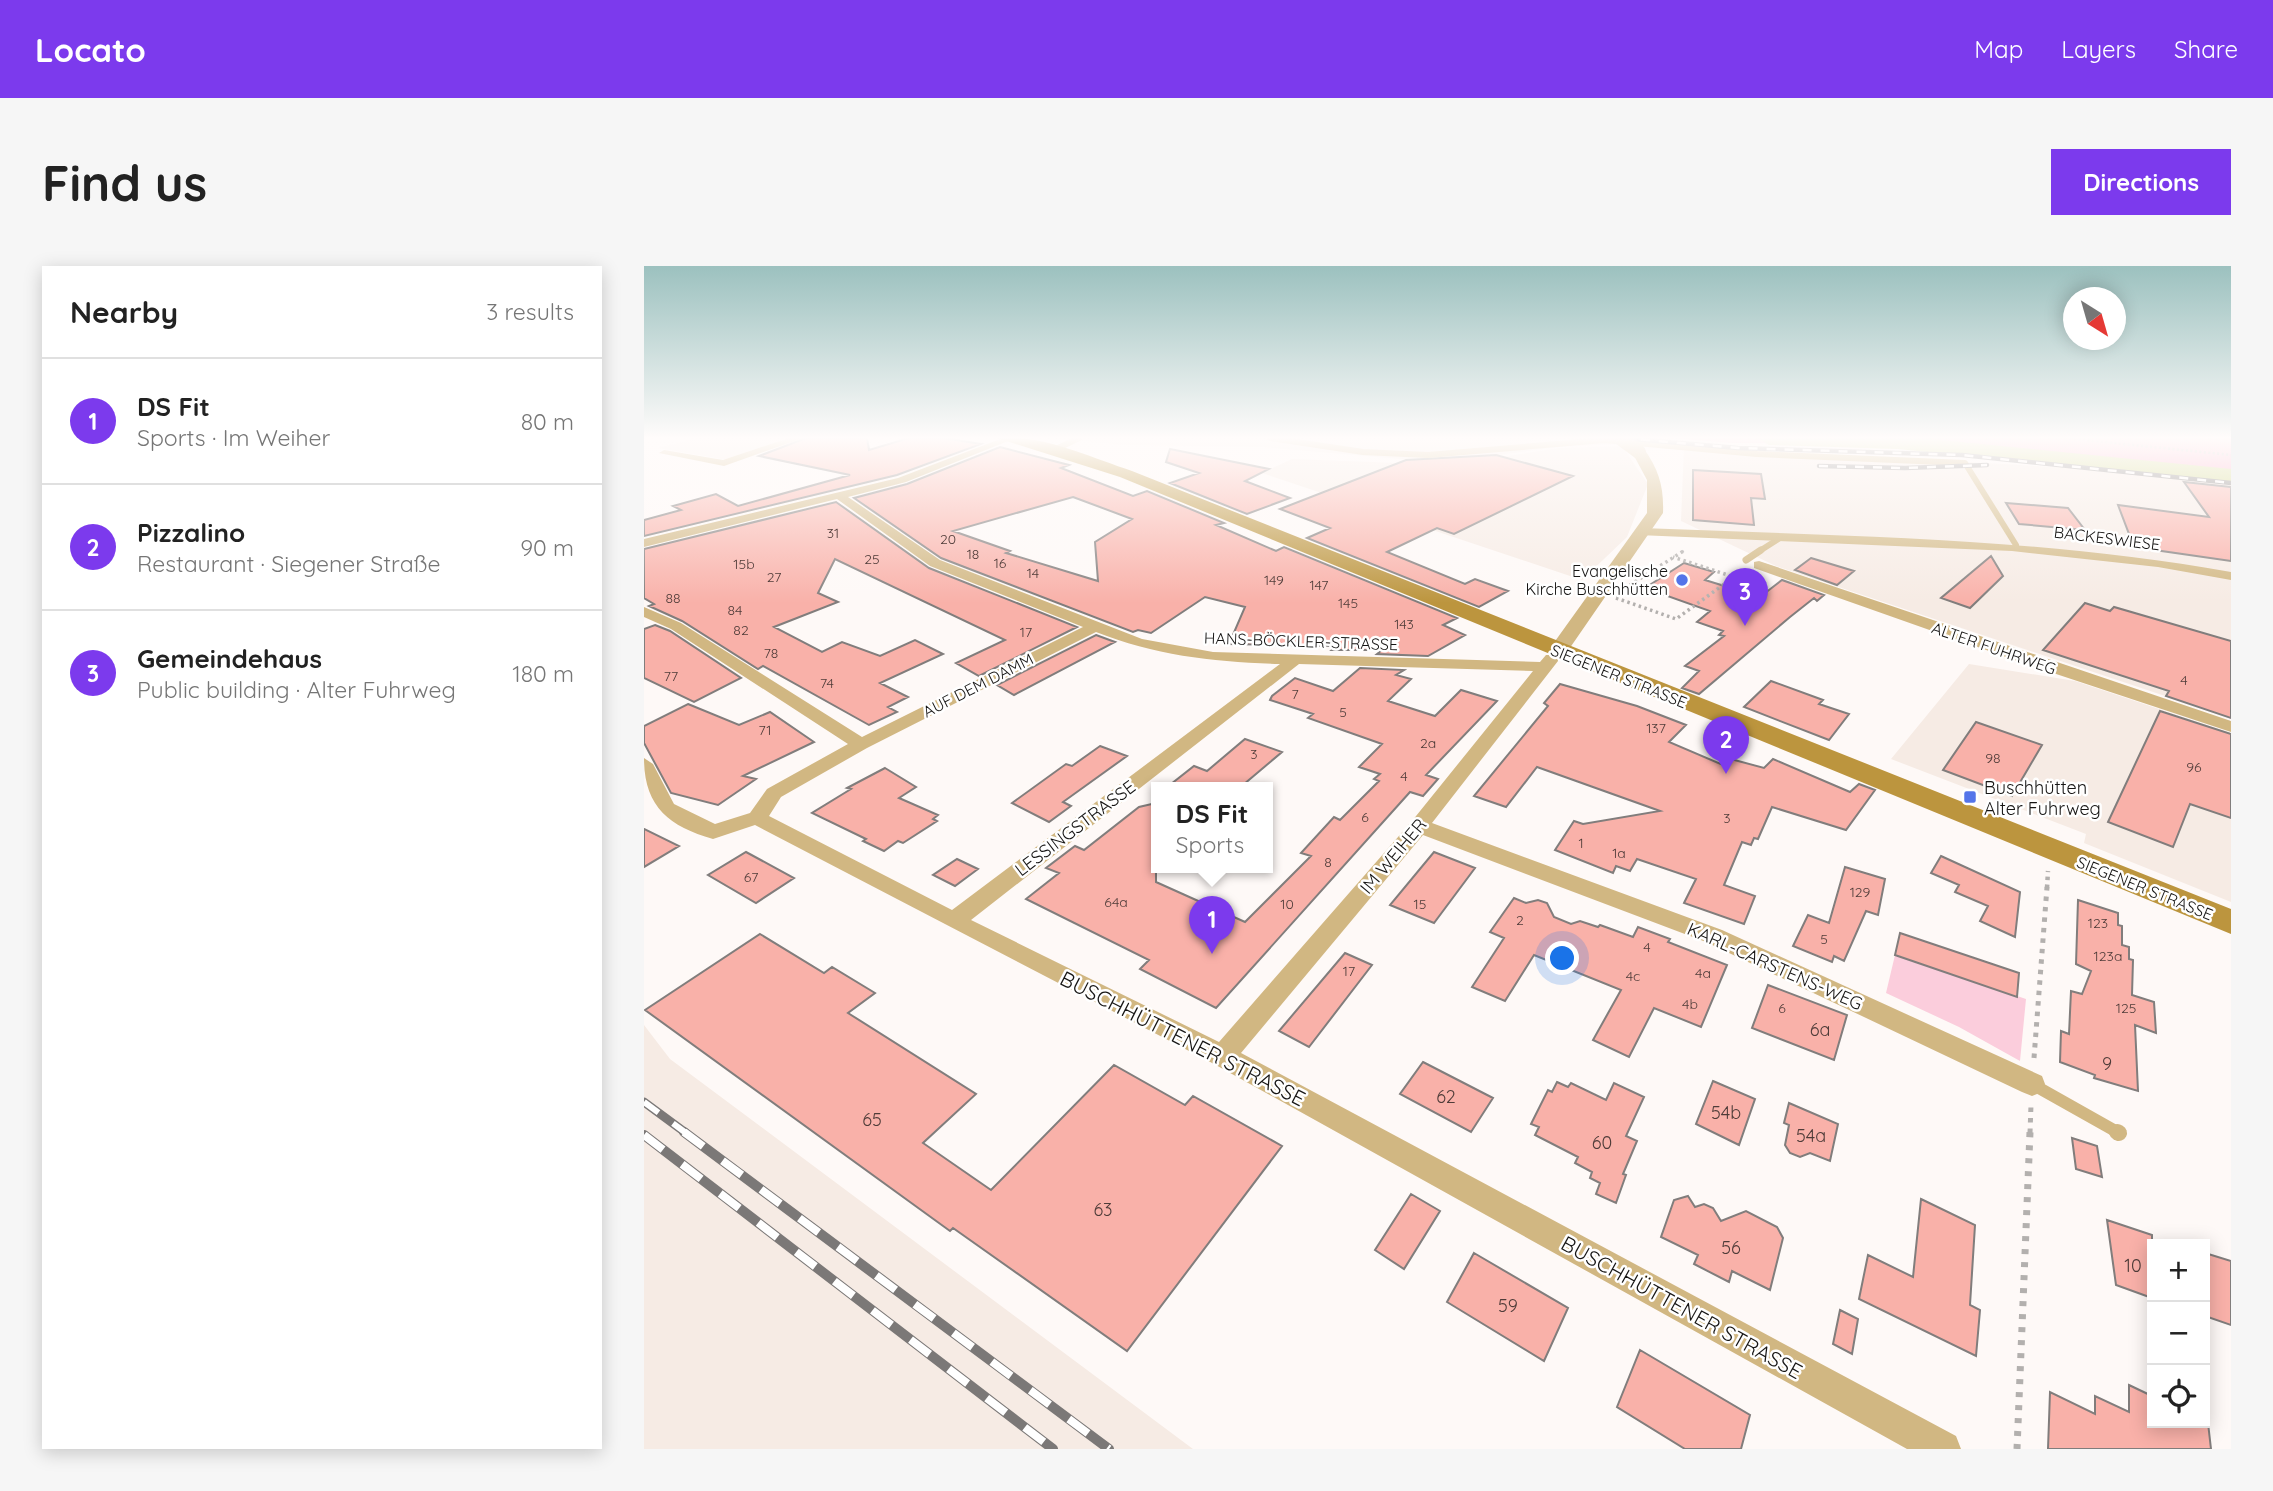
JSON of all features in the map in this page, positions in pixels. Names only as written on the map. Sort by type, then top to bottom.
[{"type":"main road","name":"SIEGENER STRASSE","points":[[1170,493],[1551,659],[2049,849],[2231,922]]},
{"type":"street","points":[[644,543],[851,493]]},
{"type":"street","points":[[1551,659],[1655,513],[1658,493]]},
{"type":"street","name":"HANS-BÖCKLER-STRASSE","points":[[840,496],[935,563],[1138,643],[1213,657],[1551,659]]},
{"type":"street","name":"BACKESWIESE","points":[[1642,532],[2016,545],[2159,561],[2231,576]]},
{"type":"street","name":"ALTER FUHRWEG","points":[[1752,563],[2029,660],[2231,726]]},
{"type":"street","points":[[644,611],[676,626],[861,744],[774,793],[757,818],[713,832],[666,808],[644,764]]},
{"type":"street","name":"AUF DEM DAMM","points":[[861,744],[1094,627]]},
{"type":"street","name":"LESSINGSTRASSE","points":[[954,921],[1296,659]]},
{"type":"street","name":"IM WEIHER","points":[[1223,1056],[1419,826],[1551,659]]},
{"type":"street","name":"BUSCHHÜTTENER STRASSE","points":[[757,818],[954,921],[1223,1056],[1943,1449]]},
{"type":"street","name":"KARL-CARSTENS-WEG","points":[[1419,826],[1714,936],[2032,1084]]},
{"type":"lane","points":[[1984,493],[2016,545]]},
{"type":"lane","points":[[1752,563],[1780,538]]},
{"type":"lane","name":"KARL-CARSTENS-WEG","points":[[2032,1084],[2119,1133]]},
{"type":"path","points":[[1673,557],[1734,577],[1676,619],[1612,596],[1673,557],[1688,549]]},
{"type":"path","points":[[2017,1449],[2032,1084],[2049,849]]},
{"type":"shaded area","points":[[1322,493],[1644,493],[1627,537],[1582,580]]},
{"type":"shaded area","points":[[1682,493],[2231,493],[2231,718],[1776,566],[1681,521]]},
{"type":"shaded area","points":[[1969,664],[2075,681],[2231,733],[2231,902],[2084,843],[2086,834],[1891,759]]},
{"type":"shaded area","points":[[1895,955],[2026,999],[2020,1061],[1959,1027],[1886,993]]},
{"type":"shaded area","points":[[644,1025],[670,1059],[1193,1449],[644,1449]]},
{"type":"building","points":[[784,493],[821,493],[644,536],[644,520],[681,510],[673,506],[716,494],[738,506]]},
{"type":"building","points":[[872,493],[1126,493],[1133,496],[1152,493],[1224,523],[1216,525],[1276,551],[1284,547],[1457,618],[1443,625],[1465,635],[1428,656],[1377,654],[1382,650],[1332,650],[1337,646],[1229,644],[1245,607],[1205,597],[1151,633],[1138,630],[1133,632],[941,558],[854,498]],"holes":[[[1073,497],[1132,519],[1095,542],[1098,581],[1006,553],[1010,551],[953,531]]]},
{"type":"building","points":[[1195,493],[1277,493],[1290,498],[1247,514]]},
{"type":"building","points":[[1321,493],[1538,493],[1454,534],[1437,528],[1387,552],[1465,584],[1475,579],[1508,591],[1479,607],[1307,538],[1330,528],[1280,509]]},
{"type":"building","points":[[1693,493],[1764,493],[1765,499],[1751,498],[1754,525],[1693,520]]},
{"type":"building","points":[[2192,493],[2231,493],[2231,561],[2134,547],[2118,505],[2209,517]]},
{"type":"building","points":[[836,502],[929,568],[1077,627],[979,676],[956,663],[1005,640],[835,559],[818,593],[838,602],[774,627],[822,652],[842,642],[880,656],[915,640],[943,654],[880,683],[908,697],[888,707],[897,712],[869,725],[763,666],[758,669],[682,621],[649,606],[654,604],[644,598],[644,549]]},
{"type":"building","points":[[2006,503],[2068,508],[2085,530],[2019,524]]},
{"type":"building","points":[[1991,556],[2003,576],[1970,608],[1941,598]]},
{"type":"building","points":[[1811,558],[1854,571],[1837,585],[1795,570]]},
{"type":"building","points":[[1684,563],[1714,572],[1705,580],[1760,597],[1782,580],[1824,595],[1817,601],[1814,598],[1790,617],[1699,694],[1682,688],[1699,671],[1685,666],[1724,636],[1719,635],[1723,631],[1697,622],[1710,611],[1645,588]]},
{"type":"building","points":[[2085,603],[2110,611],[2114,607],[2231,641],[2231,718],[2166,696],[2169,691],[2043,650]]},
{"type":"building","points":[[655,625],[670,631],[741,678],[694,702],[644,678],[644,629]]},
{"type":"building","points":[[1096,635],[1115,642],[1014,695],[997,685]]},
{"type":"building","points":[[1360,668],[1404,670],[1396,675],[1411,679],[1388,701],[1435,716],[1461,690],[1497,701],[1426,775],[1438,779],[1423,796],[1410,792],[1216,1008],[1140,969],[1149,960],[1026,899],[1059,873],[1046,868],[1075,846],[1084,850],[1139,807],[1151,804],[1151,873],[1156,873],[1156,882],[1245,922],[1311,856],[1301,853],[1334,817],[1340,820],[1379,781],[1374,779],[1380,774],[1359,767],[1382,744],[1308,718],[1313,714],[1270,700],[1295,678],[1333,691]]},
{"type":"building","points":[[1771,681],[1823,700],[1819,704],[1849,714],[1829,740],[1744,707]]},
{"type":"building","points":[[1560,684],[1637,706],[1686,725],[1669,742],[1723,765],[1727,758],[1764,768],[1773,759],[1850,792],[1859,784],[1875,790],[1846,830],[1772,807],[1758,839],[1754,838],[1751,845],[1742,842],[1724,885],[1755,896],[1744,924],[1684,903],[1696,879],[1637,859],[1630,871],[1616,866],[1613,873],[1555,850],[1574,821],[1583,824],[1660,811],[1537,767],[1506,807],[1474,796],[1548,706],[1544,703]]},
{"type":"building","points":[[688,704],[739,725],[770,712],[814,742],[743,776],[756,779],[718,805],[671,793],[644,743],[644,726]]},
{"type":"building","points":[[2160,711],[2231,734],[2231,818],[2190,804],[2173,847],[2108,822]]},
{"type":"building","points":[[1976,722],[2042,745],[2012,796],[1943,770]]},
{"type":"building","points":[[1245,739],[1282,752],[1247,782],[1174,782],[1194,766],[1207,771]]},
{"type":"building","points":[[1100,746],[1127,756],[1063,802],[1071,806],[1049,822],[1012,803],[1066,764],[1072,766]]},
{"type":"building","points":[[885,768],[916,787],[899,798],[938,815],[933,819],[937,821],[903,843],[898,841],[884,851],[863,841],[866,839],[812,813],[851,789],[847,788]]},
{"type":"building","points":[[644,829],[679,846],[644,867]]},
{"type":"building","points":[[746,852],[794,878],[756,903],[708,875]]},
{"type":"building","points":[[1434,852],[1475,868],[1434,923],[1390,905]]},
{"type":"building","points":[[1941,856],[2020,892],[2015,937],[1980,921],[1988,906],[1955,892],[1959,885],[1931,873]]},
{"type":"building","points":[[957,859],[978,869],[955,886],[933,875]]},
{"type":"building","points":[[1845,867],[1885,879],[1878,915],[1866,911],[1844,961],[1834,956],[1832,962],[1793,946],[1808,915],[1829,923]]},
{"type":"building","points":[[1514,898],[1526,903],[1538,900],[1547,903],[1554,917],[1571,924],[1580,921],[1598,927],[1600,925],[1633,937],[1638,927],[1727,965],[1701,1027],[1654,1008],[1629,1057],[1593,1040],[1621,990],[1534,955],[1505,1001],[1472,987],[1504,938],[1490,932]]},
{"type":"building","points":[[2078,900],[2118,913],[2118,925],[2122,926],[2122,945],[2129,947],[2129,959],[2133,960],[2132,995],[2154,1002],[2156,1033],[2135,1025],[2138,1091],[2094,1078],[2095,1075],[2060,1062],[2061,1031],[2069,1034],[2071,991],[2082,994],[2091,971],[2076,964]]},
{"type":"building","points":[[1900,933],[2019,973],[2017,997],[1895,955]]},
{"type":"building","points":[[760,934],[824,973],[832,967],[875,993],[848,1013],[976,1094],[923,1143],[991,1190],[1114,1065],[1185,1105],[1193,1096],[1282,1146],[1127,1351],[953,1228],[950,1231],[645,1010]]},
{"type":"building","points":[[1345,953],[1372,965],[1309,1047],[1279,1031]]},
{"type":"building","points":[[1768,985],[1847,1015],[1834,1060],[1752,1028]]},
{"type":"building","points":[[1423,1062],[1493,1098],[1471,1132],[1400,1094]]},
{"type":"building","points":[[1713,1081],[1755,1099],[1739,1145],[1696,1124]]},
{"type":"building","points":[[1557,1082],[1568,1087],[1571,1083],[1606,1100],[1614,1083],[1644,1097],[1626,1136],[1637,1141],[1623,1174],[1626,1175],[1616,1203],[1596,1194],[1600,1183],[1590,1178],[1592,1172],[1575,1163],[1578,1157],[1535,1135],[1539,1127],[1531,1124],[1548,1090],[1552,1092]]},
{"type":"building","points":[[1789,1103],[1838,1124],[1830,1161],[1810,1153],[1800,1157],[1790,1153],[1785,1145],[1789,1125],[1784,1123]]},
{"type":"building","points":[[2072,1138],[2097,1146],[2102,1177],[2076,1169]]},
{"type":"building","points":[[1411,1194],[1440,1211],[1404,1269],[1375,1250]]},
{"type":"building","points":[[1688,1196],[1695,1207],[1704,1204],[1713,1208],[1721,1221],[1746,1211],[1777,1227],[1783,1238],[1770,1290],[1732,1271],[1729,1282],[1694,1264],[1698,1255],[1661,1237],[1674,1200]]},
{"type":"building","points":[[1921,1199],[1975,1225],[1970,1305],[1980,1310],[1976,1356],[1859,1299],[1868,1255],[1913,1277]]},
{"type":"building","points":[[2107,1220],[2152,1235],[2152,1239],[2147,1239],[2147,1296],[2116,1285]]},
{"type":"building","points":[[1474,1253],[1568,1308],[1544,1361],[1447,1302]]},
{"type":"building","points":[[2210,1255],[2231,1261],[2231,1325],[2210,1318]]},
{"type":"building","points":[[1840,1310],[1858,1319],[1852,1354],[1833,1344]]},
{"type":"building","points":[[1640,1350],[1750,1415],[1741,1449],[1685,1449],[1617,1407]]},
{"type":"building","points":[[2129,1385],[2147,1394],[2147,1428],[2209,1428],[2211,1449],[2048,1449],[2050,1392],[2095,1414],[2095,1396],[2129,1412]]},
{"type":"railway","points":[[644,1102],[686,1133]]},
{"type":"railway","points":[[684,1132],[1109,1449]]},
{"type":"railway","points":[[644,1135],[1053,1449]]},
{"type":"place","name":"Evangelische Kirche Buschhütten","points":[[1682,580]]},
{"type":"place","name":"Gemeindehaus","points":[[1745,626]]},
{"type":"place","name":"Pizzalino","points":[[1726,774]]},
{"type":"place","name":"Buschhütten Alter Fuhrweg","points":[[1970,797]]},
{"type":"place","name":"DS Fit","points":[[1212,954]]}]
